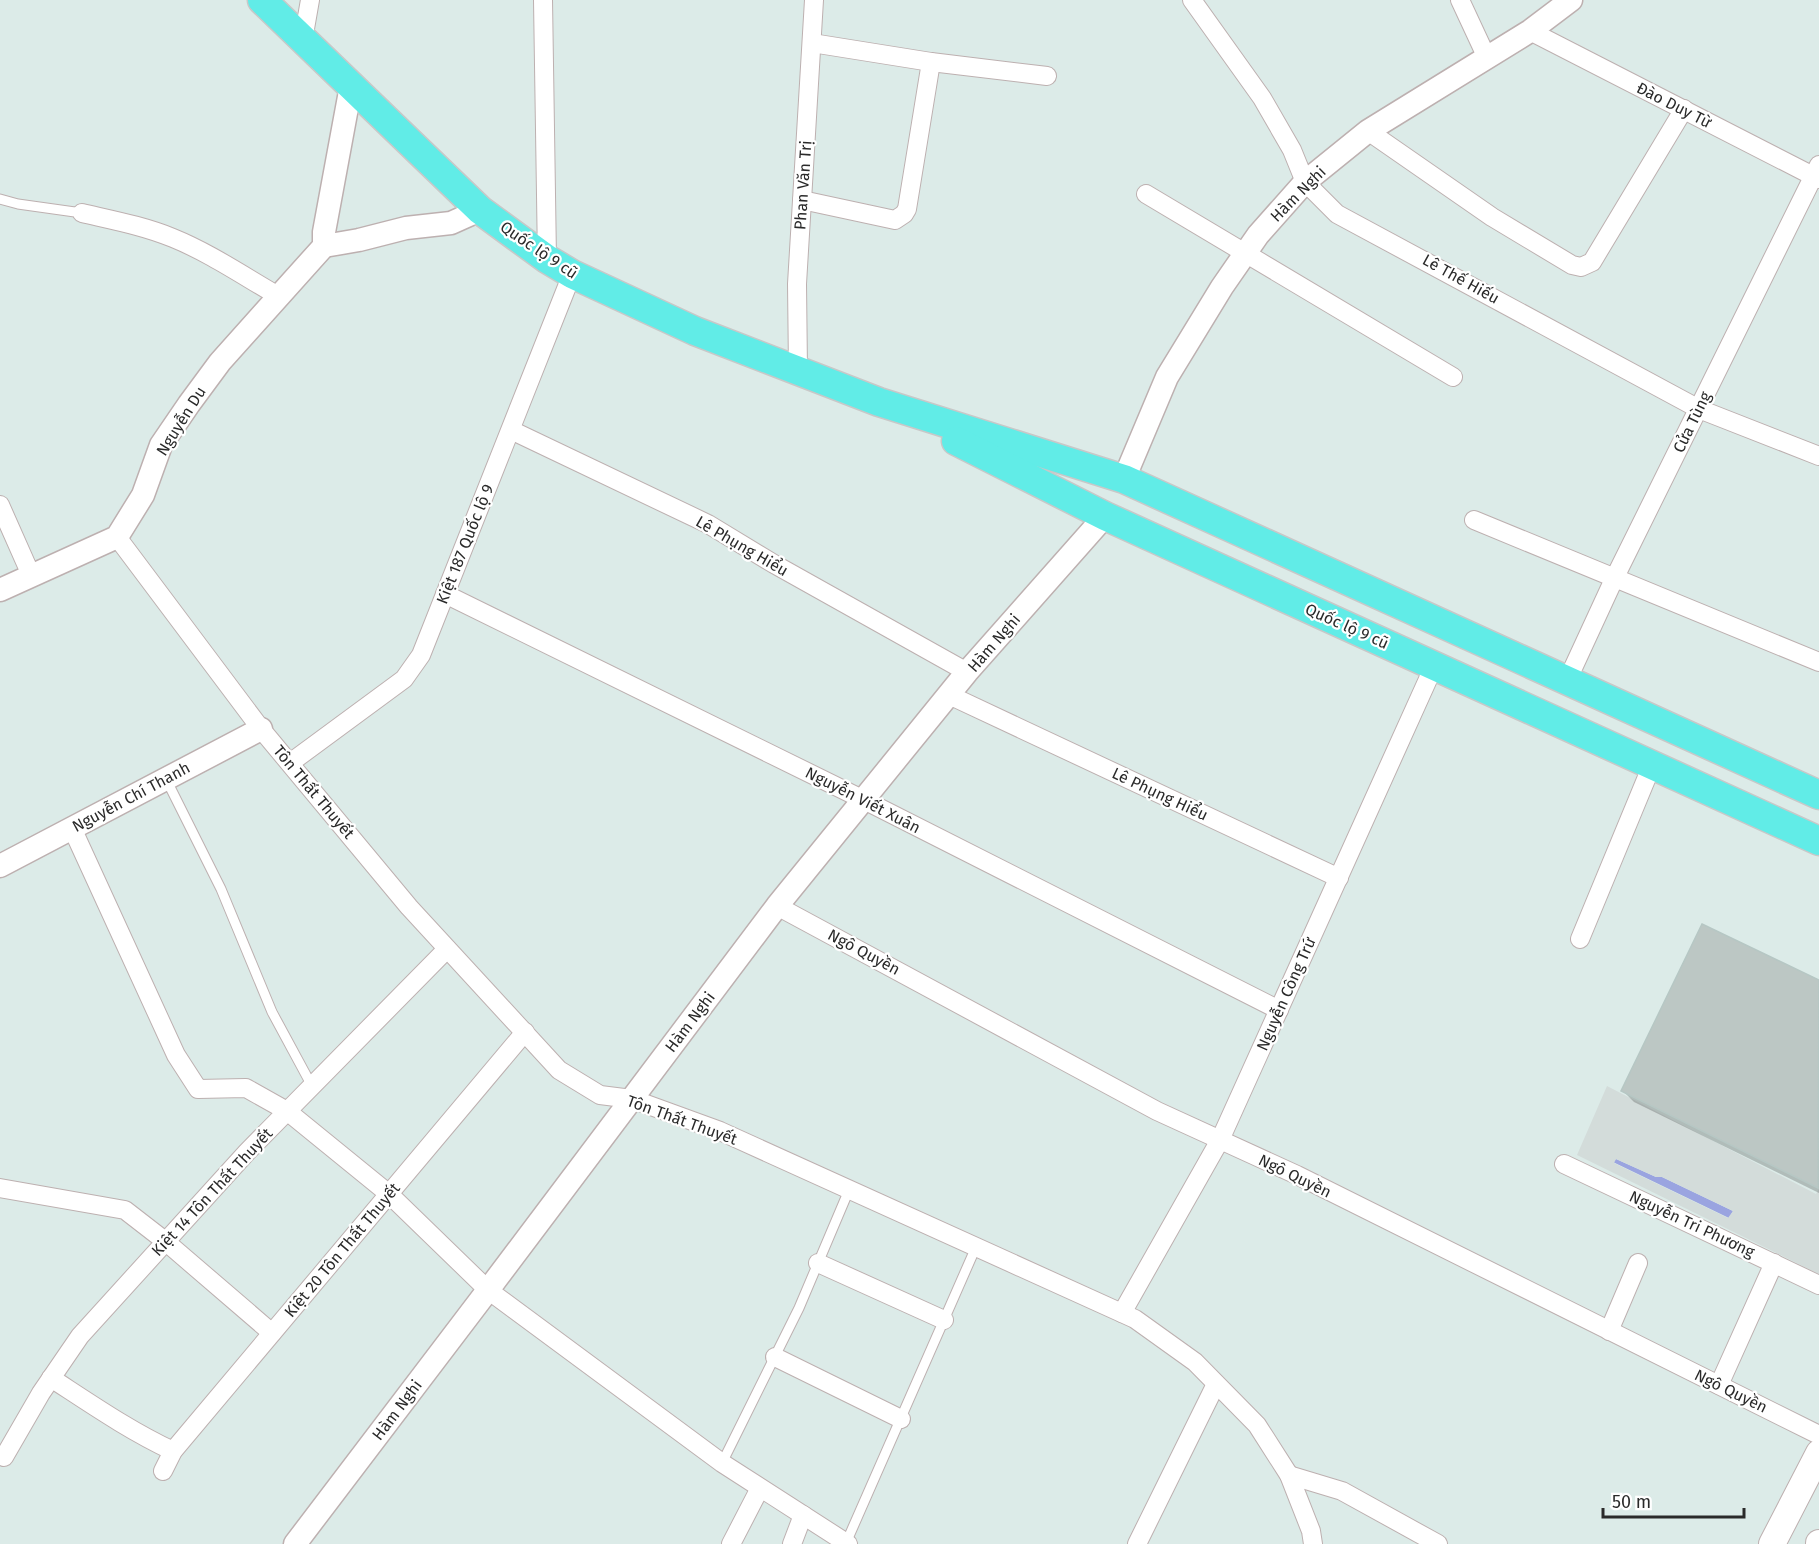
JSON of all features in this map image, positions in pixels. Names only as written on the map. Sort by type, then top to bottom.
[{"type":"main road","name":"Quốc lộ 9 cũ","points":[[262,0],[480,210],[547,259],[572,274],[695,331],[879,402],[1124,479],[1819,795]]},
{"type":"main road","name":"Quốc lộ 9 cũ","points":[[879,402],[1105,516],[1819,841]]},
{"type":"main road","points":[[1105,516],[1124,479]]},
{"type":"main road","points":[[1434,666],[1452,628]]},
{"type":"main road","points":[[1549,718],[1567,681]]},
{"type":"main road","points":[[1652,765],[1670,728]]},
{"type":"main road","points":[[1772,1544],[1819,1453]]},
{"type":"street","points":[[303,40],[310,0]]},
{"type":"street","points":[[543,0],[547,259]]},
{"type":"street","name":"Phan Văn Trị","points":[[798,370],[797,284],[814,0]]},
{"type":"street","name":"Lê Thế Hiếu","points":[[1192,0],[1262,98],[1292,150],[1305,182],[1337,214],[1699,409],[1819,456]]},
{"type":"street","points":[[1460,0],[1487,58]]},
{"type":"street","name":"Hàm Nghi","points":[[1124,479],[1167,376],[1245,254],[1305,182],[1368,131],[1530,31],[1571,0]]},
{"type":"street","name":"Đào Duy Từ","points":[[1530,31],[1684,110],[1817,173]]},
{"type":"street","points":[[812,43],[931,62],[1047,76]]},
{"type":"street","points":[[802,200],[895,220],[904,214],[907,209],[915,166],[931,62]]},
{"type":"street","points":[[351,86],[324,232],[324,246],[406,228],[451,223],[480,210]]},
{"type":"street","points":[[1368,131],[1492,217],[1572,265],[1581,267],[1592,262],[1684,110]]},
{"type":"street","name":"Cửa Tùng","points":[[1567,681],[1615,577],[1817,173]]},
{"type":"street","points":[[1146,194],[1453,377]]},
{"type":"street","points":[[82,213],[144,228],[173,238],[203,252],[280,297]]},
{"type":"street","name":"Nguyễn Du","points":[[117,537],[143,495],[161,446],[189,404],[220,362],[324,246]]},
{"type":"street","name":"Kiệt 187 Quốc lộ 9","points":[[290,763],[404,679],[421,655],[572,274]]},
{"type":"street","name":"Lê Phụng Hiểu","points":[[511,430],[708,524],[774,564],[967,672]]},
{"type":"street","points":[[0,505],[31,575]]},
{"type":"street","name":"Hàm Nghi","points":[[295,1544],[777,906],[967,672],[1105,516]]},
{"type":"street","points":[[1474,520],[1819,662]]},
{"type":"street","points":[[0,590],[117,537]]},
{"type":"street","name":"Tôn Thất Thuyết","points":[[117,537],[261,729],[409,907],[559,1070],[600,1095],[632,1099],[720,1131],[1135,1319],[1195,1362],[1257,1425],[1289,1475],[1311,1531],[1313,1544]]},
{"type":"street","name":"Nguyễn Viết Xuân","points":[[445,594],[864,800],[1279,1010]]},
{"type":"street","name":"Nguyễn Công Trứ","points":[[1122,1313],[1220,1140],[1434,666]]},
{"type":"street","name":"Lê Phụng Hiểu","points":[[949,695],[1339,878]]},
{"type":"street","name":"Nguyễn Chí Thanh","points":[[0,866],[261,729]]},
{"type":"street","points":[[1580,939],[1652,765]]},
{"type":"street","points":[[72,828],[176,1055],[198,1089],[246,1088],[287,1111],[388,1194],[489,1290],[723,1463],[847,1544]]},
{"type":"street","name":"Ngô Quyền","points":[[777,906],[1157,1111],[1296,1175],[1819,1435]]},
{"type":"street","name":"Kiệt 14 Tôn Thất Thuyết","points":[[2,1456],[80,1336],[287,1111],[447,948]]},
{"type":"street","name":"Kiệt 20 Tôn Thất Thuyết","points":[[163,1471],[173,1451],[525,1032]]},
{"type":"street","name":"Nguyễn Tri Phương","points":[[1564,1164],[1819,1285]]},
{"type":"street","points":[[0,1188],[125,1210],[165,1241],[272,1333]]},
{"type":"street","points":[[818,1263],[944,1320]]},
{"type":"street","points":[[1609,1331],[1638,1263]]},
{"type":"street","points":[[1719,1385],[1774,1263]]},
{"type":"street","points":[[774,1358],[901,1419]]},
{"type":"street","points":[[51,1378],[107,1414],[173,1451]]},
{"type":"street","points":[[1137,1544],[1216,1384]]},
{"type":"street","points":[[1289,1475],[1342,1491],[1438,1544]]},
{"type":"street","points":[[731,1544],[760,1488]]},
{"type":"street","points":[[792,1544],[803,1515]]},
{"type":"lane","points":[[0,199],[18,204],[82,213]]},
{"type":"lane","points":[[166,779],[221,889],[272,1012],[312,1086]]},
{"type":"lane","points":[[723,1463],[818,1263],[849,1190]]},
{"type":"lane","points":[[847,1544],[976,1247]]},
{"type":"shaded area","points":[[1607,1086],[1816,1194],[1819,1189],[1819,1274],[1577,1155]],"holes":[[[1616,1159],[1656,1177],[1662,1177],[1733,1211],[1728,1218],[1614,1163]]]},
{"type":"shaded area","points":[[1616,1159],[1656,1177],[1662,1177],[1733,1211],[1729,1218],[1613,1162]]},
{"type":"building","points":[[1702,924],[1819,980],[1818,1188],[1621,1091]]}]
